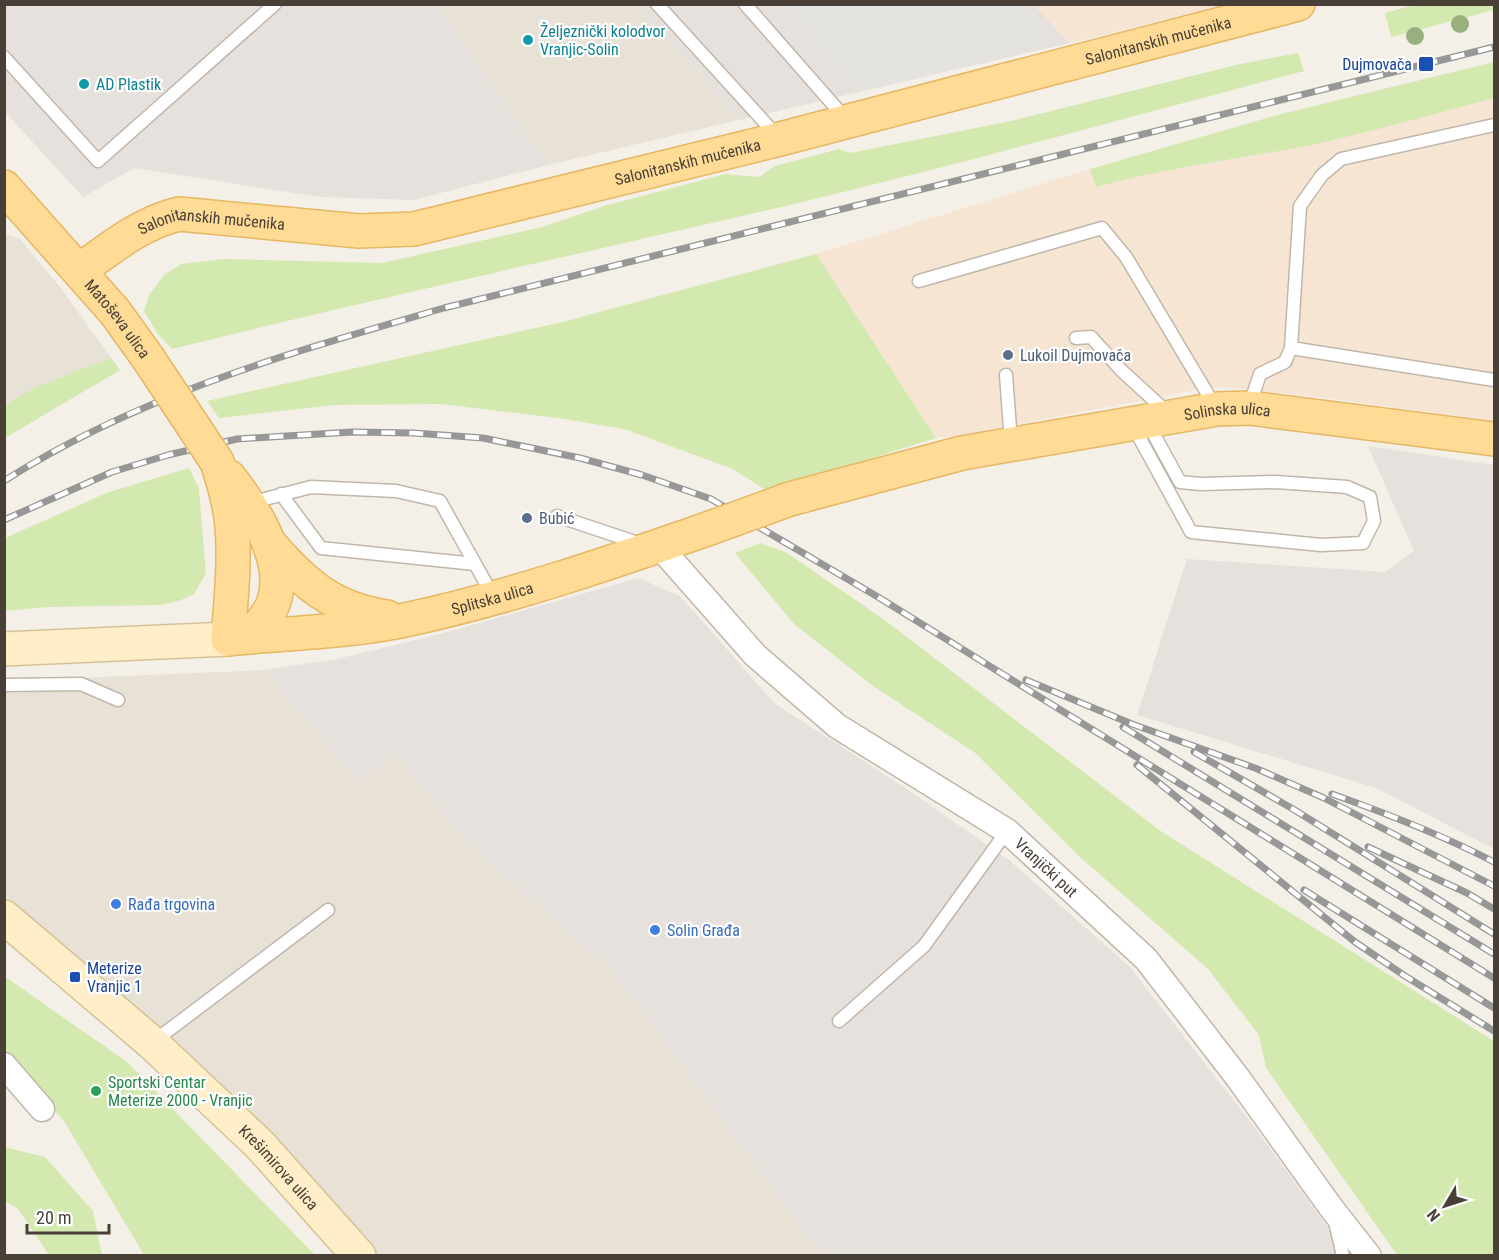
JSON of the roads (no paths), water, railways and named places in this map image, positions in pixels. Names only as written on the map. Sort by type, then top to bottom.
[{"type":"main road","name":"Salonitanskih mučenika","points":[[80,270],[128,235],[160,218],[178,214],[359,231],[414,229],[780,139],[1299,4]]},
{"type":"main road","name":"Matoševa ulica","points":[[5,188],[115,312],[217,462],[239,489],[268,542],[276,565],[277,587],[274,603],[266,618],[238,638]]},
{"type":"main road","name":"Solinska ulica","points":[[962,453],[1149,419],[1217,409],[1249,408],[1494,439]]},
{"type":"main road","name":"Splitska ulica","points":[[4,649],[238,638],[328,631],[404,620],[493,597],[657,547],[790,499],[962,453]]},
{"type":"main road","name":"Matoševa ulica","points":[[217,462],[231,519],[238,638]]},
{"type":"main road","points":[[268,542],[310,586],[332,601],[363,614],[404,620]]},
{"type":"main road","name":"Krešimirova ulica","points":[[4,917],[152,1043],[260,1145],[359,1256]]},
{"type":"street","name":"Vranjički put","points":[[657,547],[755,655],[837,726],[1007,831],[1146,959],[1238,1078],[1332,1209],[1369,1256]]},
{"type":"street","points":[[4,1065],[42,1109]]},
{"type":"lane","points":[[4,57],[98,161],[275,4]]},
{"type":"lane","points":[[657,4],[780,139]]},
{"type":"lane","points":[[745,4],[848,121]]},
{"type":"lane","points":[[1249,408],[1260,374],[1285,362],[1291,348],[1300,206],[1322,175],[1341,159],[1494,125]]},
{"type":"lane","points":[[919,281],[1102,228],[1126,257],[1217,409]]},
{"type":"lane","points":[[1076,338],[1091,337],[1122,371],[1149,419],[1180,482],[1201,484],[1276,482],[1347,487],[1370,497],[1374,521],[1364,543],[1321,545],[1191,532],[1149,419]]},
{"type":"lane","points":[[1291,348],[1494,380]]},
{"type":"lane","points":[[1006,375],[1011,443]]},
{"type":"lane","points":[[264,499],[311,487],[396,491],[440,501],[493,597]]},
{"type":"lane","points":[[281,494],[321,548],[475,564]]},
{"type":"lane","points":[[557,516],[657,547]]},
{"type":"lane","points":[[4,686],[81,684],[118,700]]},
{"type":"lane","points":[[839,1022],[924,946],[1007,831]]},
{"type":"lane","points":[[152,1043],[328,910]]},
{"type":"lane","points":[[1332,1209],[1343,1256]]},
{"type":"railway","points":[[4,481],[55,451],[162,400],[274,359],[444,308],[1494,47]]},
{"type":"railway","points":[[4,520],[112,472],[168,455],[237,439],[352,432],[414,433],[483,438],[580,458],[642,475],[711,499],[878,597],[1494,978]]},
{"type":"railway","points":[[1026,680],[1132,724],[1255,768],[1324,798],[1494,886]]},
{"type":"railway","points":[[1123,727],[1494,954]]},
{"type":"railway","points":[[1194,752],[1293,809],[1494,934]]},
{"type":"railway","points":[[1137,765],[1355,942],[1494,1031]]},
{"type":"railway","points":[[1332,794],[1414,825],[1494,862]]},
{"type":"railway","points":[[1368,847],[1467,893],[1494,909]]},
{"type":"railway","points":[[1304,890],[1494,1008]]},
{"type":"place","name":"Željeznički kolodvor Vranjic-Solin","points":[[528,40]]},
{"type":"place","name":"Dujmovača","points":[[1426,64]]},
{"type":"place","name":"AD Plastik","points":[[84,84]]},
{"type":"place","name":"Lukoil Dujmovača","points":[[1008,355]]},
{"type":"place","name":"Bubić","points":[[527,518]]},
{"type":"place","name":"Rađa trgovina","points":[[116,904]]},
{"type":"place","name":"Solin Građa","points":[[655,930]]},
{"type":"place","name":"Meterize Vranjic 1","points":[[75,977]]},
{"type":"place","name":"Sportski Centar Meterize 2000 - Vranjic","points":[[96,1091]]}]
